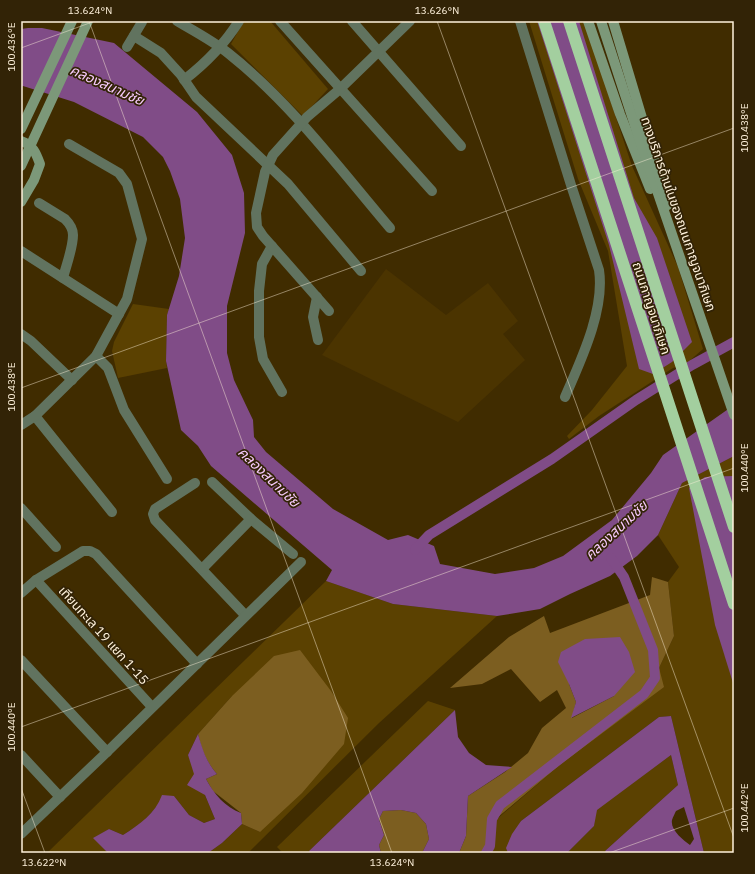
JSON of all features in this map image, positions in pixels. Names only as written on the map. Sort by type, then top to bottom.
[{"type":"highway","name":"ถนนกาญจนาภิเษก","points":[[544,21],[734,604]]},
{"type":"highway","name":"ถนนกาญจนาภิเษก","points":[[569,21],[734,527]]},
{"type":"main road","points":[[21,129],[72,21]]},
{"type":"main road","points":[[21,166],[88,21]]},
{"type":"main road","points":[[588,21],[622,121],[682,265]]},
{"type":"main road","name":"ทางบริการด้านในของถนนกาญจนาภิเษก","points":[[601,21],[682,265],[734,414]]},
{"type":"main road","points":[[614,21],[662,182],[682,265]]},
{"type":"main road","points":[[21,141],[30,145],[34,150],[40,164],[34,180],[21,202]]},
{"type":"street","points":[[176,21],[219,47],[248,70],[302,123],[390,228]]},
{"type":"street","points":[[184,80],[199,68],[227,39],[239,21]]},
{"type":"street","points":[[280,21],[432,191]]},
{"type":"street","points":[[352,21],[461,146]]},
{"type":"street","points":[[329,311],[263,236],[257,227],[256,213],[265,172],[273,155],[302,123],[340,89],[410,21]]},
{"type":"street","points":[[520,21],[599,270],[600,279],[598,302],[588,344],[565,397]]},
{"type":"street","points":[[127,47],[142,22]]},
{"type":"street","points":[[134,36],[161,53],[196,97],[288,184],[361,271]]},
{"type":"street","points":[[21,425],[35,416],[96,356],[128,298],[142,239],[124,178],[119,173],[69,144]]},
{"type":"street","points":[[39,203],[65,219],[72,230],[72,240],[63,278]]},
{"type":"street","points":[[272,246],[262,264],[259,291],[260,337],[263,359],[282,392]]},
{"type":"street","points":[[21,252],[119,314]]},
{"type":"street","points":[[317,297],[312,317],[318,340]]},
{"type":"street","points":[[21,334],[31,341],[72,380]]},
{"type":"street","points":[[96,356],[108,368],[124,410],[167,479]]},
{"type":"street","points":[[35,416],[112,512]]},
{"type":"street","points":[[212,482],[251,519],[293,554]]},
{"type":"street","points":[[195,483],[155,509],[153,514],[155,520],[245,616]]},
{"type":"street","points":[[21,508],[56,546]]},
{"type":"street","points":[[202,569],[251,519]]},
{"type":"street","points":[[21,594],[36,580],[83,551],[90,550],[96,554],[197,664]]},
{"type":"street","points":[[21,834],[301,562]]},
{"type":"street","name":"เทียนทะเล 19 แยก 1-15","points":[[36,580],[152,707]]},
{"type":"street","points":[[21,660],[107,752]]},
{"type":"street","points":[[21,755],[60,796]]},
{"type":"shaded area","points":[[244,21],[270,21],[328,89],[303,116],[231,44]]},
{"type":"shaded area","points":[[529,21],[584,21],[632,166],[678,267],[703,349],[687,363],[673,368],[599,416],[569,439],[567,436],[592,410],[627,366],[608,251],[578,179]]},
{"type":"shaded area","points":[[386,269],[446,315],[488,283],[518,321],[503,334],[525,360],[458,422],[322,355]]},
{"type":"shaded area","points":[[133,304],[169,309],[167,315],[167,368],[118,378],[112,351],[114,342]]},
{"type":"shaded area","points":[[734,456],[734,853],[704,853],[671,716],[659,717],[521,821],[507,848],[508,853],[487,853],[491,824],[561,764],[659,668],[674,636],[668,582],[679,567],[658,535],[682,483]]},
{"type":"shaded area","points":[[652,577],[668,582],[674,636],[659,668],[664,687],[561,764],[491,823],[487,853],[459,853],[466,836],[468,796],[505,772],[528,753],[542,728],[566,708],[557,690],[540,702],[511,669],[482,684],[450,688],[509,637],[544,616],[550,633],[650,595]],"holes":[[[569,684],[614,696],[572,718],[576,702]]]},
{"type":"shaded area","points":[[326,581],[393,604],[497,616],[379,723],[248,853],[208,853],[222,843],[242,824],[260,832],[232,696],[198,734],[188,755],[215,819],[204,823],[189,815],[174,796],[158,805],[143,822],[123,835],[109,829],[94,838],[108,853],[47,853]]},
{"type":"shaded area","points":[[300,650],[331,691],[348,718],[344,744],[302,793],[260,832],[242,824],[241,813],[213,791],[206,779],[217,774],[205,756],[198,734],[232,696],[274,656]]},
{"type":"shaded area","points":[[428,701],[455,710],[309,851],[310,853],[283,853],[277,847]]},
{"type":"shaded area","points":[[671,755],[678,785],[605,851],[606,853],[567,853],[594,826],[596,810]]},
{"type":"shaded area","points":[[401,810],[416,813],[426,824],[429,839],[422,853],[381,853],[379,845],[384,835],[379,819],[383,811]]},
{"type":"water","points":[[537,21],[579,21],[634,198],[657,238],[692,342],[672,362],[653,374],[639,369],[609,245]]},
{"type":"water","name":"คลองสนามชัย","points":[[42,28],[114,43],[197,112],[232,155],[244,193],[245,233],[227,306],[227,353],[234,380],[253,420],[254,437],[266,452],[333,509],[388,540],[408,535],[434,546],[440,564],[495,574],[534,568],[563,556],[612,520],[651,473],[663,455],[734,405],[734,456],[682,483],[658,535],[637,556],[610,576],[540,609],[497,616],[393,604],[326,581],[332,570],[211,466],[198,446],[181,430],[166,361],[167,315],[179,276],[185,238],[180,199],[170,171],[163,157],[143,137],[74,102],[23,86],[21,87],[21,29]]},
{"type":"water","points":[[733,476],[734,686],[715,625],[689,488],[705,477]]},
{"type":"water","points":[[620,637],[629,652],[635,672],[614,696],[571,718],[576,702],[558,662],[561,652],[585,639]]},
{"type":"water","points":[[455,710],[458,737],[469,753],[486,765],[512,767],[468,796],[466,836],[459,853],[422,853],[429,839],[426,824],[416,813],[401,810],[383,811],[379,819],[384,835],[379,845],[381,853],[310,853],[309,851]]},
{"type":"water","points":[[671,716],[704,853],[606,853],[605,851],[678,785],[671,755],[597,810],[594,826],[567,853],[508,853],[506,848],[512,834],[521,821],[659,717]],"holes":[[[684,807],[694,839],[690,845],[675,831],[672,824],[676,811]]]},
{"type":"water","points":[[198,734],[205,756],[217,774],[206,779],[225,804],[241,813],[242,824],[222,843],[208,853],[108,853],[93,838],[109,829],[123,835],[141,823],[151,813],[162,795],[174,796],[189,815],[204,823],[215,819],[205,795],[187,785],[194,774],[188,755]]},
{"type":"waterway","points":[[415,550],[429,535],[552,459],[636,400],[692,365],[734,342]]},
{"type":"waterway","points":[[486,853],[490,846],[492,819],[500,805],[644,694],[655,678],[653,650],[624,577],[611,558]]}]
